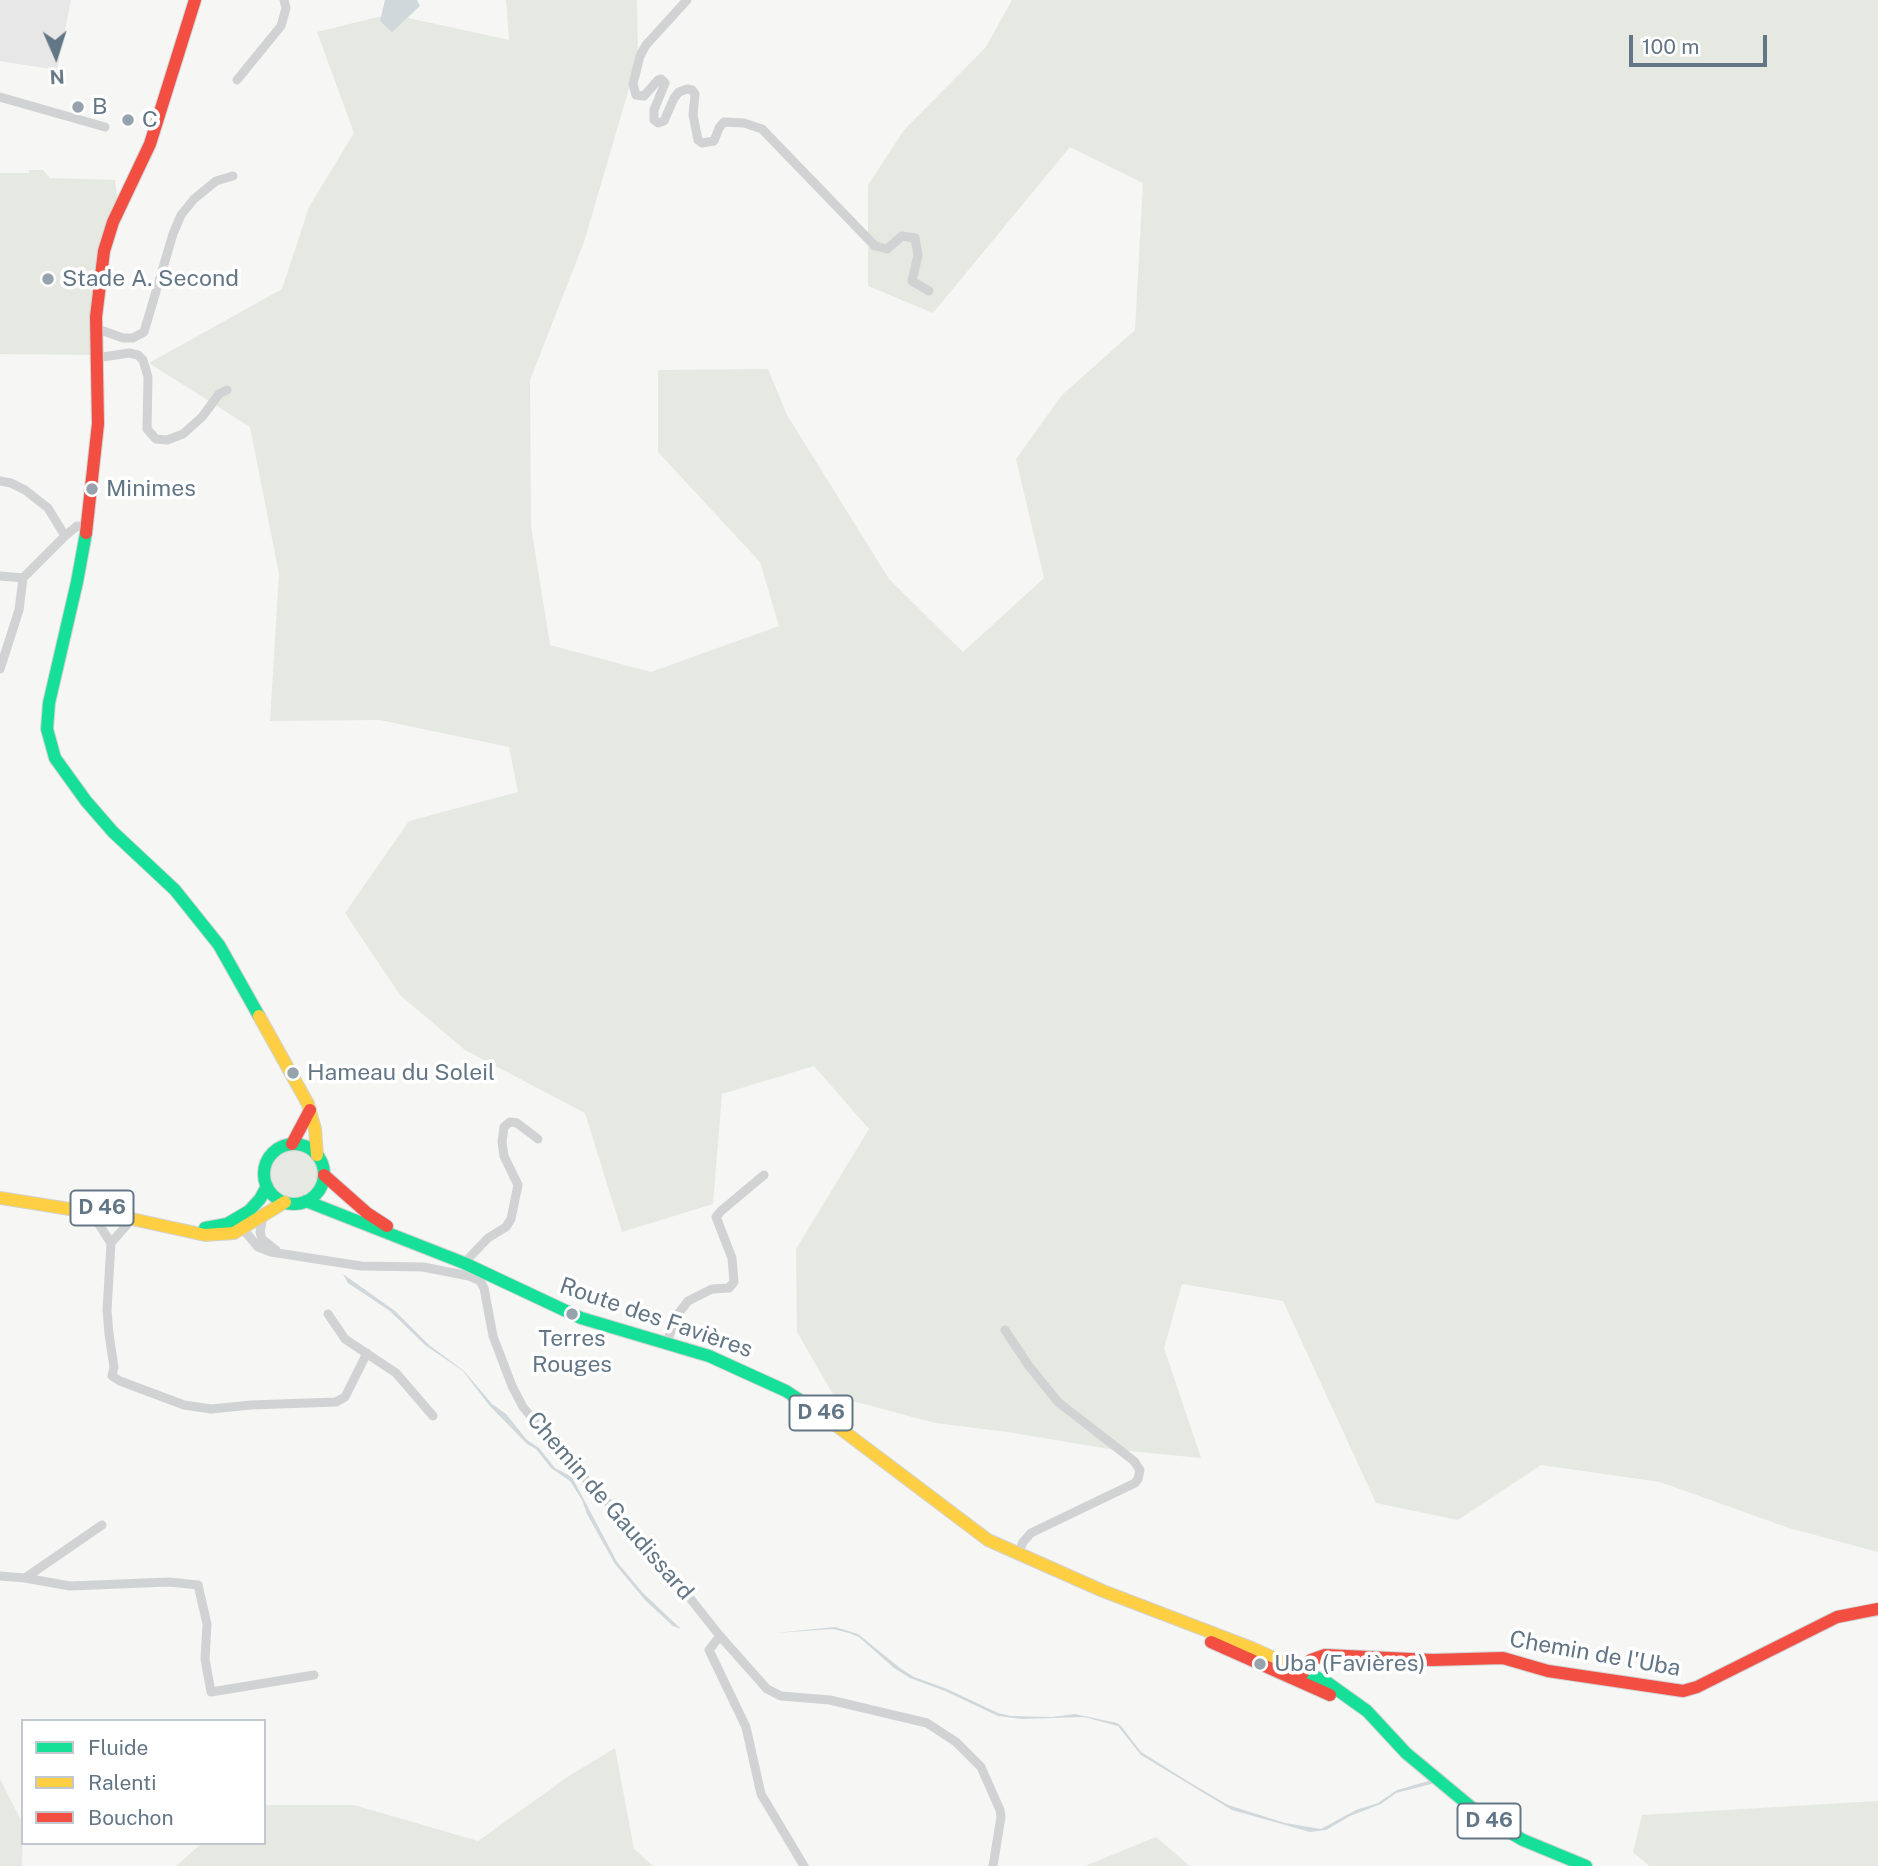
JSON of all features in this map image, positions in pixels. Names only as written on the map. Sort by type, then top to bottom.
[{"type":"main road","points":[[195,0],[150,144],[108,236],[100,273],[95,328],[98,424],[87,528],[47,719],[48,738],[53,755],[69,780],[102,821],[175,890],[219,944],[293,1073],[310,1110],[317,1155]]},
{"type":"main road","points":[[292,1144],[310,1110]]},
{"type":"main road","points":[[292,1144],[306,1146],[317,1155],[324,1168],[318,1191],[306,1201],[285,1202],[274,1196],[267,1186],[264,1170],[271,1155],[292,1144]]},
{"type":"main road","name":"D 46","points":[[324,1175],[367,1213],[412,1241]]},
{"type":"main road","name":"D 46","points":[[0,1192],[120,1211],[204,1228],[227,1224],[249,1211],[267,1186]]},
{"type":"main road","name":"D 46","points":[[0,1198],[132,1219],[205,1236],[226,1235],[243,1229],[285,1202]]},
{"type":"main road","name":"D 46","points":[[306,1201],[464,1263]]},
{"type":"main road","name":"Route des Favières","points":[[464,1263],[581,1318],[719,1360],[786,1391],[832,1421],[975,1531],[1018,1554],[1152,1612],[1216,1645],[1301,1675]]},
{"type":"main road","name":"Chemin de l'Uba","points":[[1301,1675],[1313,1658],[1325,1655],[1432,1660],[1503,1658],[1563,1673],[1683,1691],[1697,1687],[1838,1617],[1878,1609]]},
{"type":"main road","name":"D 46","points":[[1301,1675],[1406,1753],[1483,1817],[1569,1864],[1586,1866]]},
{"type":"street","points":[[237,80],[281,26],[286,8],[284,0]]},
{"type":"street","points":[[687,0],[646,45],[640,56],[633,84],[636,95],[642,97],[657,80],[661,79],[665,83],[654,110],[654,120],[664,121],[674,98],[687,89],[695,94],[693,115],[699,142],[713,142],[724,122],[744,122],[762,129],[873,245],[887,249],[902,236],[915,238],[918,255],[912,279],[929,292]]},
{"type":"street","points":[[0,97],[105,127]]},
{"type":"street","points":[[95,328],[123,338],[133,338],[144,332],[181,215],[194,199],[216,181],[233,176]]},
{"type":"street","points":[[96,358],[129,353],[138,355],[143,360],[148,377],[147,429],[156,439],[167,440],[183,434],[202,417],[219,394],[227,390]]},
{"type":"street","points":[[0,481],[25,490],[48,508],[65,536]]},
{"type":"street","points":[[0,669],[19,610],[23,578],[77,526],[87,528]]},
{"type":"street","points":[[0,576],[23,578]]},
{"type":"street","points":[[464,1263],[484,1242],[506,1227],[511,1219],[517,1185],[504,1156],[504,1127],[510,1122],[517,1123],[538,1139]]},
{"type":"street","points":[[667,1344],[674,1321],[688,1301],[712,1289],[729,1288],[734,1282],[732,1258],[716,1217],[720,1210],[764,1175]]},
{"type":"street","points":[[249,1211],[243,1229],[258,1247],[284,1254]]},
{"type":"street","points":[[91,1212],[111,1243],[107,1310],[114,1367],[112,1376],[120,1381],[184,1405],[211,1409],[335,1402],[345,1397],[367,1353]]},
{"type":"street","points":[[263,1216],[260,1232],[262,1239],[284,1254]]},
{"type":"street","points":[[111,1243],[132,1219]]},
{"type":"street","name":"Chemin de Gaudissard","points":[[284,1254],[361,1266],[423,1267],[469,1276],[480,1281],[484,1288],[493,1336],[523,1407],[561,1453],[647,1544],[720,1636]]},
{"type":"street","points":[[328,1314],[345,1339],[396,1373],[433,1416]]},
{"type":"street","points":[[1005,1330],[1058,1402],[1134,1461],[1140,1470],[1135,1483],[1031,1533],[1018,1554]]},
{"type":"street","points":[[25,1578],[102,1525]]},
{"type":"street","points":[[0,1576],[70,1586],[169,1581],[198,1585],[207,1624],[205,1659],[211,1692],[314,1675]]},
{"type":"street","points":[[804,1866],[761,1794],[746,1727],[709,1650],[720,1636],[773,1693],[791,1698],[830,1700],[927,1723],[940,1729],[956,1742],[981,1768],[1000,1810],[1001,1822],[993,1866]]},
{"type":"shaded area","points":[[0,0],[71,0],[57,70],[0,61]]},
{"type":"shaded area","points":[[385,0],[417,0],[420,6],[392,32],[380,21]]},
{"type":"shaded area","points":[[506,0],[637,0],[638,58],[584,242],[530,380],[531,526],[550,645],[651,672],[779,626],[760,562],[658,452],[658,370],[768,369],[787,415],[889,579],[963,652],[1044,578],[1016,459],[1062,395],[1135,330],[1143,183],[1070,147],[933,313],[868,286],[868,185],[904,130],[986,47],[1012,0],[1878,0],[1878,1552],[1789,1528],[1660,1482],[1541,1465],[1458,1520],[1376,1503],[1283,1301],[1182,1284],[1164,1348],[1201,1458],[1109,1449],[935,1423],[834,1396],[797,1332],[796,1249],[869,1129],[814,1066],[722,1094],[713,1204],[622,1232],[585,1113],[465,1050],[400,995],[345,913],[409,821],[518,792],[509,747],[380,720],[270,721],[279,574],[250,427],[149,363],[282,289],[309,207],[354,133],[317,32],[390,14],[509,40]]},
{"type":"shaded area","name":"Stade A. Second","points":[[29,170],[43,170],[50,178],[115,180],[118,203],[92,355],[0,354],[0,173],[29,173]]},
{"type":"shaded area","points":[[294,1149],[311,1156],[318,1173],[311,1190],[294,1197],[277,1190],[270,1173],[277,1156]]},
{"type":"shaded area","points":[[343,1274],[395,1311],[429,1345],[464,1371],[492,1404],[506,1414],[555,1468],[572,1477],[617,1562],[643,1593],[681,1629],[673,1626],[645,1600],[615,1564],[570,1481],[551,1468],[536,1449],[527,1444],[489,1405],[463,1371],[425,1345],[390,1311],[348,1283]]},
{"type":"shaded area","points":[[835,1627],[858,1634],[914,1677],[998,1713],[1052,1717],[1075,1714],[1117,1723],[1141,1752],[1189,1782],[1228,1805],[1285,1823],[1321,1829],[1356,1810],[1378,1803],[1397,1790],[1432,1780],[1435,1783],[1396,1793],[1381,1804],[1350,1816],[1326,1830],[1310,1832],[1232,1810],[1141,1755],[1118,1726],[1084,1717],[1022,1719],[998,1716],[910,1678],[894,1668],[859,1637],[849,1633],[833,1629],[775,1633]]},
{"type":"shaded area","points":[[615,1748],[634,1849],[653,1866],[176,1866],[200,1845],[266,1845],[266,1805],[354,1805],[478,1841],[569,1776]]},
{"type":"shaded area","points":[[0,1779],[21,1820],[22,1845],[22,1866],[0,1866]]},
{"type":"shaded area","points":[[1878,1801],[1878,1866],[1649,1866],[1633,1852],[1642,1815]]},
{"type":"shaded area","points":[[1156,1837],[1190,1866],[1085,1866]]},
{"type":"traffic: fast","points":[[86,533],[49,703],[47,729],[55,758],[86,801],[113,832],[175,890],[219,945],[259,1016]]},
{"type":"traffic: fast","points":[[294,1144],[315,1153],[324,1174],[315,1195],[294,1204],[273,1195],[264,1174],[273,1153],[294,1144]]},
{"type":"traffic: fast","points":[[205,1228],[227,1224],[249,1211],[267,1186]]},
{"type":"traffic: fast","points":[[306,1201],[464,1263],[581,1318],[709,1356],[786,1391],[821,1414]]},
{"type":"traffic: fast","points":[[1300,1670],[1325,1681],[1367,1711],[1406,1753],[1483,1817],[1523,1840],[1586,1866]]},
{"type":"traffic: slow","points":[[259,1016],[308,1104],[315,1129],[317,1155]]},
{"type":"traffic: slow","points":[[0,1198],[132,1219],[205,1235],[234,1233],[285,1202]]},
{"type":"traffic: slow","points":[[821,1414],[988,1540],[1103,1591],[1252,1648],[1300,1670]]},
{"type":"traffic: jam","points":[[86,533],[98,424],[96,317],[104,251],[113,222],[150,144],[195,0]]},
{"type":"traffic: jam","points":[[292,1144],[310,1110]]},
{"type":"traffic: jam","points":[[324,1175],[367,1213],[387,1226]]},
{"type":"traffic: jam","points":[[1299,1679],[1311,1660],[1325,1655],[1432,1660],[1503,1658],[1548,1671],[1683,1691],[1697,1687],[1837,1617],[1878,1609]]},
{"type":"traffic: jam","points":[[1211,1642],[1330,1695]]},
{"type":"place","name":"B","points":[[78,107]]},
{"type":"place","name":"C","points":[[128,120]]},
{"type":"place","name":"Stade A. Second","points":[[48,279]]},
{"type":"place","name":"Minimes","points":[[92,489]]},
{"type":"place","name":"Hameau du Soleil","points":[[293,1073]]},
{"type":"place","name":"Terres Rouges","points":[[572,1314]]},
{"type":"place","name":"Uba (Favières)","points":[[1260,1664]]}]
